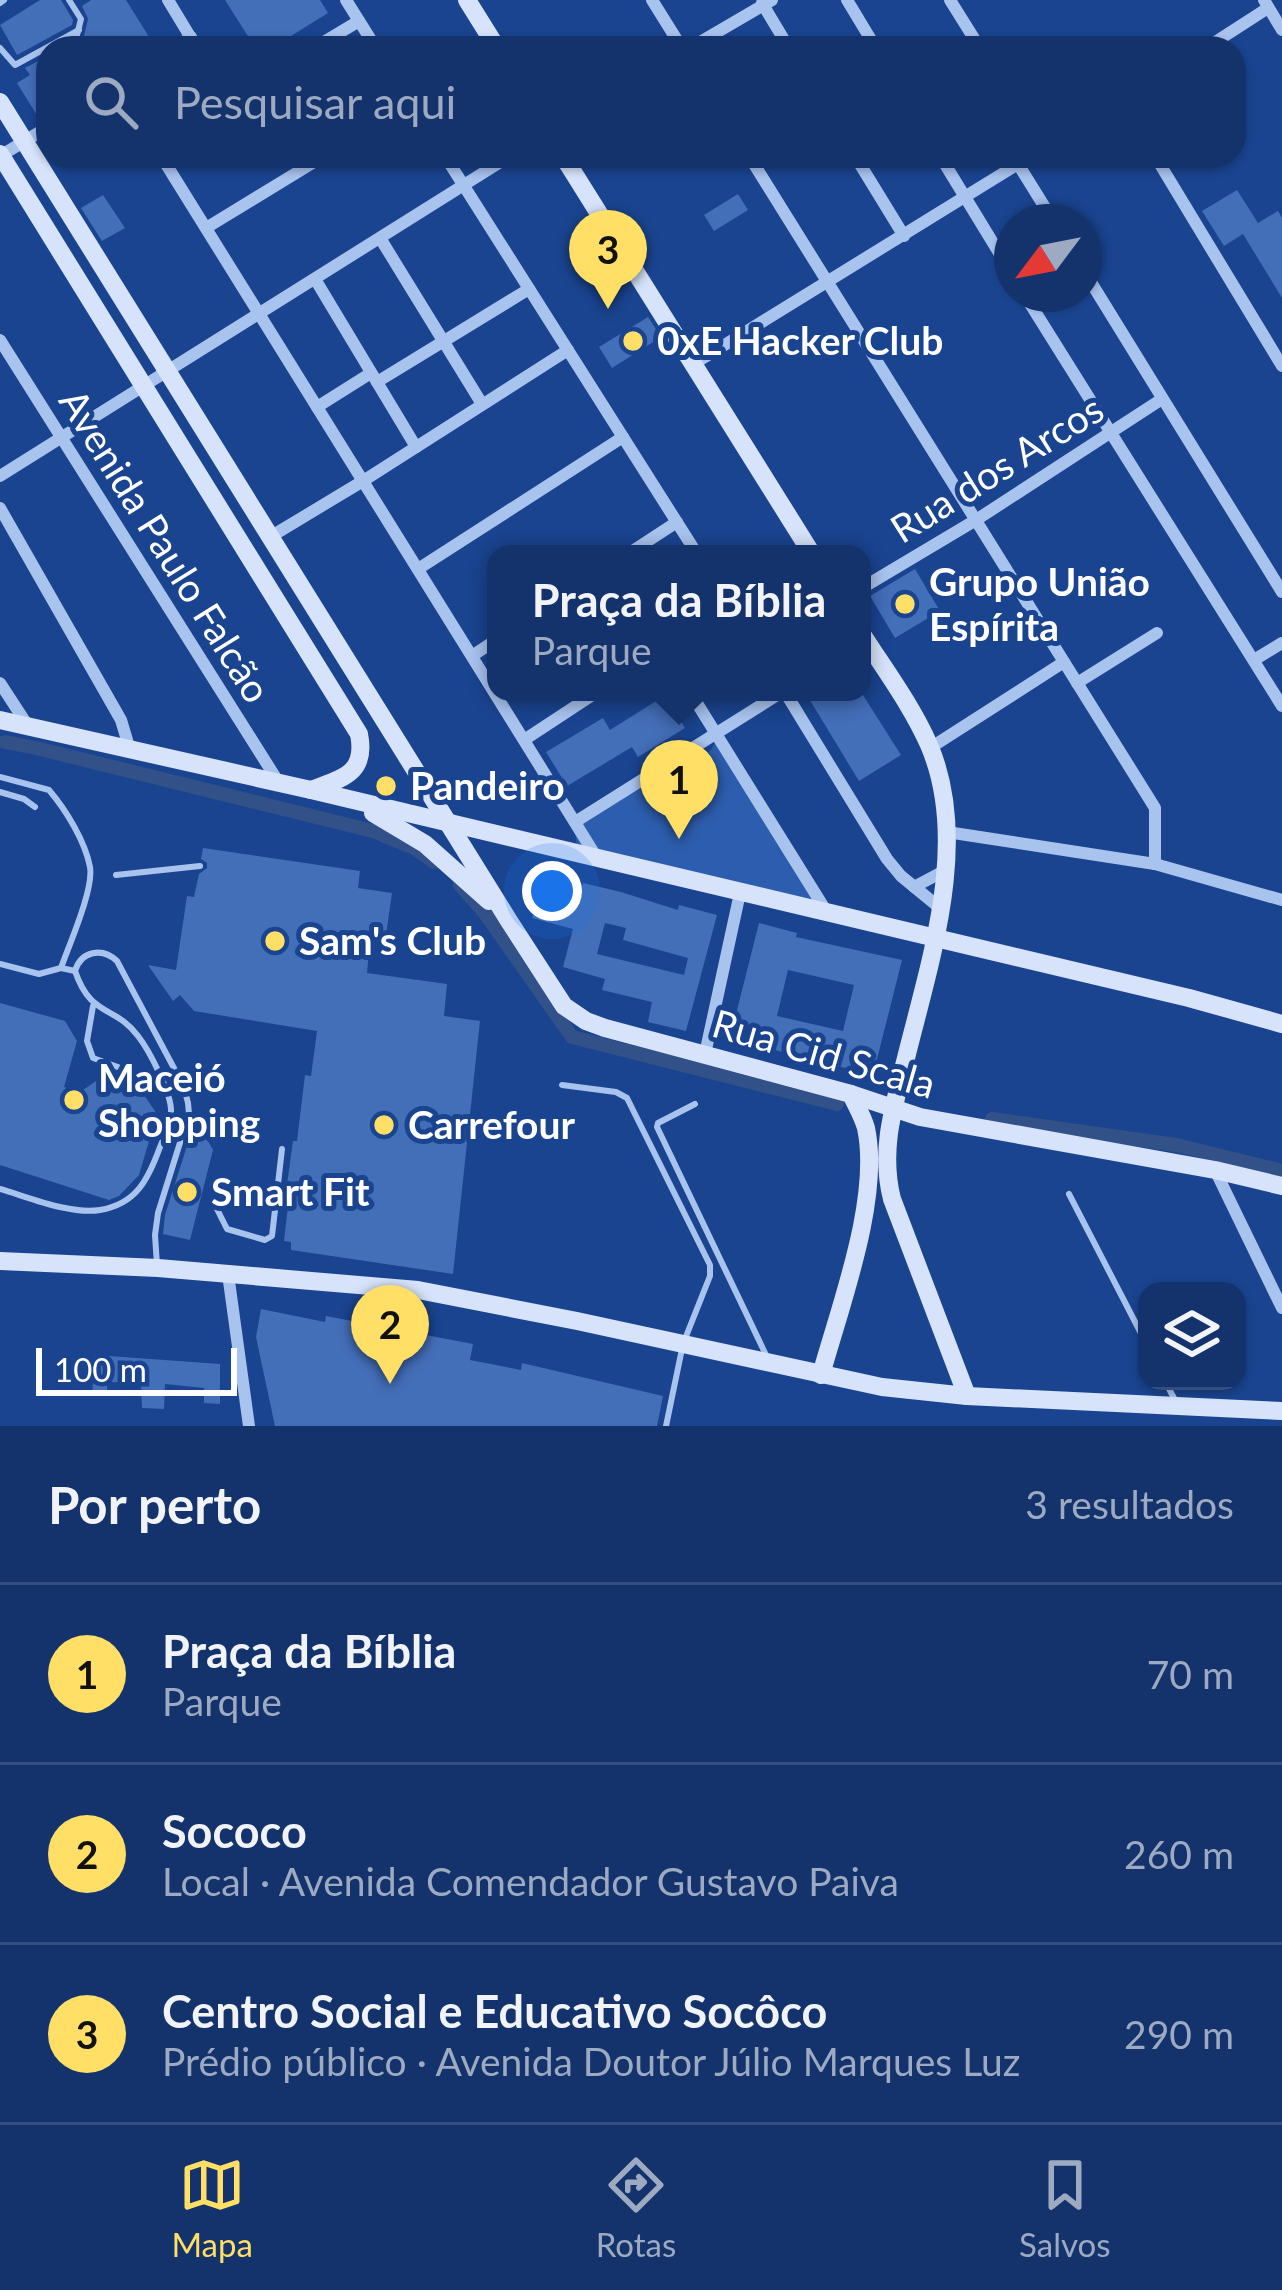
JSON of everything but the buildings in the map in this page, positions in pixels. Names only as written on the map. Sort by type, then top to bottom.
[{"type":"main road","points":[[467,0],[489,36]]},
{"type":"main road","name":"Rua Cid Scala","points":[[0,102],[36,160]]},
{"type":"main road","points":[[0,155],[352,722],[362,758],[349,773],[311,790]]},
{"type":"main road","name":"Rua Cid Scala","points":[[41,168],[509,921],[572,1013],[605,1028],[851,1094],[920,1118],[1282,1186]]},
{"type":"main road","points":[[569,168],[806,545]]},
{"type":"main road","points":[[871,648],[916,720],[944,794],[947,832],[936,939],[894,1107],[886,1175],[967,1396]]},
{"type":"main road","points":[[352,722],[375,706]]},
{"type":"main road","points":[[11,725],[311,790],[1282,1024]]},
{"type":"main road","points":[[351,800],[425,844],[509,921]]},
{"type":"main road","points":[[821,1376],[867,1193],[866,1126],[851,1094]]},
{"type":"main road","points":[[0,1261],[158,1268],[418,1290],[882,1387],[967,1396],[1282,1411]]},
{"type":"street","points":[[168,0],[190,36]]},
{"type":"street","points":[[346,0],[368,36]]},
{"type":"street","points":[[652,0],[678,36]]},
{"type":"street","points":[[847,0],[869,36]]},
{"type":"street","points":[[950,0],[972,36]]},
{"type":"street","points":[[707,36],[765,2],[783,36]]},
{"type":"street","points":[[1231,36],[1274,15]]},
{"type":"street","points":[[334,36],[358,21]]},
{"type":"street","points":[[0,155],[36,134]]},
{"type":"street","points":[[168,168],[487,680]]},
{"type":"street","points":[[206,228],[304,168]]},
{"type":"street","points":[[453,168],[691,545]]},
{"type":"street","points":[[0,476],[492,168]]},
{"type":"street","points":[[756,168],[1155,808],[1155,864]]},
{"type":"street","points":[[862,168],[904,236]]},
{"type":"street","points":[[947,168],[994,245]]},
{"type":"street","points":[[692,365],[1012,168]]},
{"type":"street","points":[[1029,168],[1046,204]]},
{"type":"street","points":[[1162,168],[1282,366]]},
{"type":"street","points":[[380,238],[482,404]]},
{"type":"street","points":[[315,279],[416,447]]},
{"type":"street","points":[[317,407],[529,290]]},
{"type":"street","points":[[1102,301],[1282,592]]},
{"type":"street","points":[[1035,312],[1282,706]]},
{"type":"street","name":"Avenida Paulo Falcão","points":[[0,340],[280,784]]},
{"type":"street","points":[[270,537],[568,350]]},
{"type":"street","name":"Rua dos Arcos","points":[[871,583],[1162,399]]},
{"type":"street","points":[[418,569],[623,437]]},
{"type":"street","points":[[0,508],[122,720],[130,750]]},
{"type":"street","points":[[642,545],[677,522]]},
{"type":"street","points":[[1077,683],[1156,633]]},
{"type":"street","points":[[1254,660],[1282,643]]},
{"type":"street","points":[[472,656],[487,646]]},
{"type":"street","points":[[930,748],[1064,662]]},
{"type":"street","points":[[0,683],[11,725]]},
{"type":"street","points":[[500,701],[597,858]]},
{"type":"street","points":[[524,740],[583,701]]},
{"type":"street","points":[[696,701],[828,914]]},
{"type":"street","points":[[574,822],[768,701]]},
{"type":"street","points":[[789,701],[887,860],[940,908]]},
{"type":"street","points":[[947,832],[1155,864],[1282,900]]},
{"type":"street","points":[[914,887],[944,871]]},
{"type":"street","points":[[705,1054],[740,893]]},
{"type":"street","points":[[1215,1170],[1282,1308]]},
{"type":"street","points":[[228,1274],[249,1426]]},
{"type":"lane","points":[[69,0],[81,19],[77,36]]},
{"type":"lane","points":[[68,36],[79,30]]},
{"type":"lane","points":[[0,48],[15,65],[36,54]]},
{"type":"lane","points":[[2,776],[49,790],[70,821],[90,867],[90,884],[61,968]]},
{"type":"lane","points":[[0,792],[35,806]]},
{"type":"lane","points":[[116,875],[200,866]]},
{"type":"lane","points":[[0,1189],[85,1212],[117,1206],[149,1177],[172,1115],[170,1099],[137,1035],[93,1006],[75,971],[76,964],[97,952],[109,953],[184,1088],[189,1114],[158,1213],[158,1268]]},
{"type":"lane","points":[[0,964],[39,974],[61,968],[75,971]]},
{"type":"lane","points":[[93,1006],[87,1041],[94,1058],[162,1083]]},
{"type":"lane","points":[[562,1085],[616,1092],[626,1098],[710,1265],[704,1293],[682,1344],[666,1426]]},
{"type":"lane","points":[[694,1104],[658,1126],[770,1364]]},
{"type":"lane","points":[[214,1202],[227,1229],[265,1240],[272,1236],[282,1149]]},
{"type":"lane","points":[[1069,1194],[1138,1328]]},
{"type":"lane","points":[[1170,1390],[1179,1407]]},
{"type":"shaded area","points":[[719,736],[828,914],[578,854],[574,824],[711,750]]},
{"type":"waterway","points":[[5,742],[373,831],[434,862]]},
{"type":"waterway","points":[[460,885],[572,1037],[837,1104]]},
{"type":"waterway","points":[[992,1119],[1176,1145],[1282,1171]]},
{"type":"place","name":"Centro Social e Educativo Socôco","points":[[608,309]]},
{"type":"place","name":"0xE Hacker Club","points":[[633,341]]},
{"type":"place","name":"Grupo União Espírita","points":[[905,604]]},
{"type":"place","name":"Pandeiro","points":[[386,786]]},
{"type":"place","name":"Praça da Bíblia","points":[[679,839]]},
{"type":"place","name":"Sam's Club","points":[[275,941]]},
{"type":"place","name":"Maceió Shopping","points":[[74,1100]]},
{"type":"place","name":"Carrefour","points":[[384,1125]]},
{"type":"place","name":"Smart Fit","points":[[187,1192]]},
{"type":"place","name":"Sococo","points":[[390,1384]]}]
